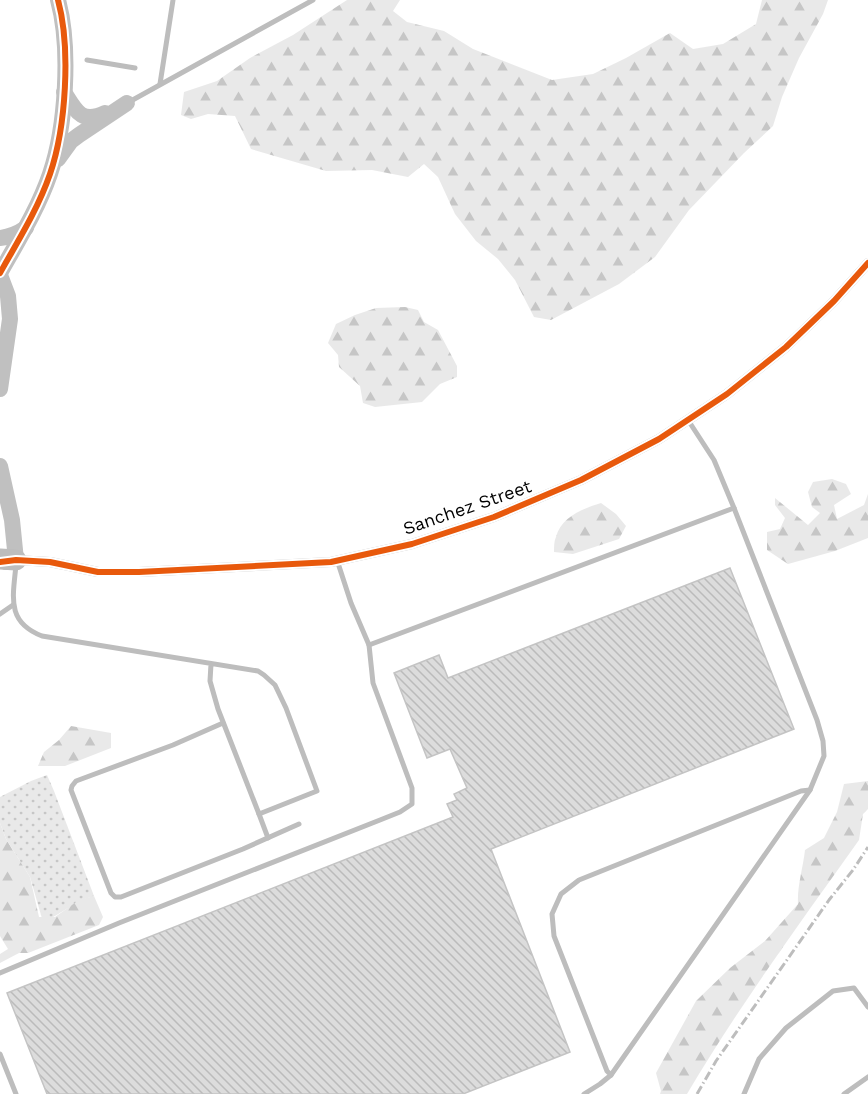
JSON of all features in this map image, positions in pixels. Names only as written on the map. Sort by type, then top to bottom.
[{"type":"street","points":[[50,173],[59,141],[66,59],[62,13],[58,0]]},
{"type":"street","points":[[64,92],[81,115],[90,118],[127,103]]},
{"type":"street","points":[[0,389],[10,319],[8,296],[0,274],[26,228],[50,173],[62,153],[71,141],[127,103]]},
{"type":"street","points":[[0,238],[26,228]]},
{"type":"street","name":"Sanchez Street","points":[[5,560],[50,562],[98,572],[139,572],[337,560],[411,544],[494,517],[581,480],[660,439],[727,394],[786,347],[834,301],[868,263]]},
{"type":"street","points":[[0,466],[12,520],[5,560]]},
{"type":"lane","points":[[160,84],[173,0]]},
{"type":"lane","points":[[127,103],[313,0]]},
{"type":"lane","points":[[87,60],[135,68]]},
{"type":"lane","points":[[584,1094],[611,1075],[810,790],[824,756],[823,741],[817,720],[734,508],[714,460],[688,420]]},
{"type":"lane","points":[[369,645],[734,508]]},
{"type":"lane","points":[[5,560],[16,617],[31,632],[42,636],[258,671],[275,685],[317,791],[259,814]]},
{"type":"lane","points":[[0,973],[119,923],[400,812],[412,804],[412,788],[373,683],[369,645],[351,603],[337,560]]},
{"type":"lane","points":[[0,614],[13,605]]},
{"type":"lane","points":[[211,664],[210,681],[213,694],[268,837]]},
{"type":"lane","points":[[223,723],[76,781],[72,786],[71,790],[111,893],[115,897],[121,897],[299,824]]},
{"type":"lane","points":[[611,1075],[607,1071],[554,936],[552,914],[561,894],[579,880],[801,790],[810,790]]},
{"type":"lane","points":[[744,1094],[759,1059],[786,1028],[833,991],[854,988],[868,1007]]},
{"type":"lane","points":[[0,1054],[16,1094]]},
{"type":"lane","points":[[844,1094],[868,1077]]},
{"type":"green space","points":[[347,0],[400,0],[393,11],[407,22],[444,31],[473,49],[552,80],[593,74],[670,33],[693,49],[723,44],[756,24],[762,0],[828,0],[799,58],[782,97],[773,126],[689,210],[655,257],[619,284],[551,320],[534,317],[515,280],[498,259],[476,241],[455,214],[438,177],[424,164],[408,177],[372,170],[326,171],[251,149],[235,116],[208,114],[191,119],[181,115],[184,92],[217,81],[250,58],[293,35]]},
{"type":"green space","points":[[405,307],[418,310],[424,322],[438,330],[457,366],[457,377],[440,384],[422,402],[375,407],[363,403],[360,386],[339,367],[338,355],[328,343],[336,324],[376,308]]},
{"type":"green space","points":[[832,479],[846,484],[851,494],[834,505],[837,519],[864,505],[868,494],[868,538],[835,551],[788,564],[767,550],[767,532],[780,529],[785,518],[775,505],[775,498],[808,525],[820,513],[812,507],[808,492],[813,482]]},
{"type":"green space","points":[[601,503],[616,514],[626,526],[619,539],[573,554],[554,552],[555,539],[563,524],[581,511]]},
{"type":"green space","points":[[71,726],[111,733],[111,748],[65,766],[38,766],[44,752]]},
{"type":"green space","points":[[47,775],[94,896],[80,901],[43,922],[30,877],[6,839],[0,823],[0,797]]},
{"type":"green space","points":[[868,781],[868,809],[863,814],[859,840],[749,997],[687,1094],[660,1094],[656,1073],[696,1001],[730,968],[765,941],[798,904],[805,850],[824,838],[837,812],[844,784]]},
{"type":"green space","points":[[0,823],[6,839],[30,877],[39,917],[55,917],[79,900],[94,896],[103,917],[99,925],[28,953],[19,953],[0,963],[0,954],[8,949],[0,936]]},
{"type":"building","points":[[730,568],[794,729],[491,849],[570,1052],[463,1094],[47,1094],[7,993],[453,817],[447,804],[457,800],[454,794],[467,788],[450,749],[427,758],[394,673],[439,655],[448,678]]},
{"type":"railway","points":[[697,1094],[716,1061],[868,847]]},
{"type":"cycle path","points":[[0,273],[40,200],[50,174],[60,134],[65,64],[62,19],[58,0]]},
{"type":"cycle path","points":[[0,562],[16,560],[50,562],[98,572],[331,562],[412,544],[494,517],[581,480],[659,439],[727,394],[786,347],[834,301],[868,263]]}]
